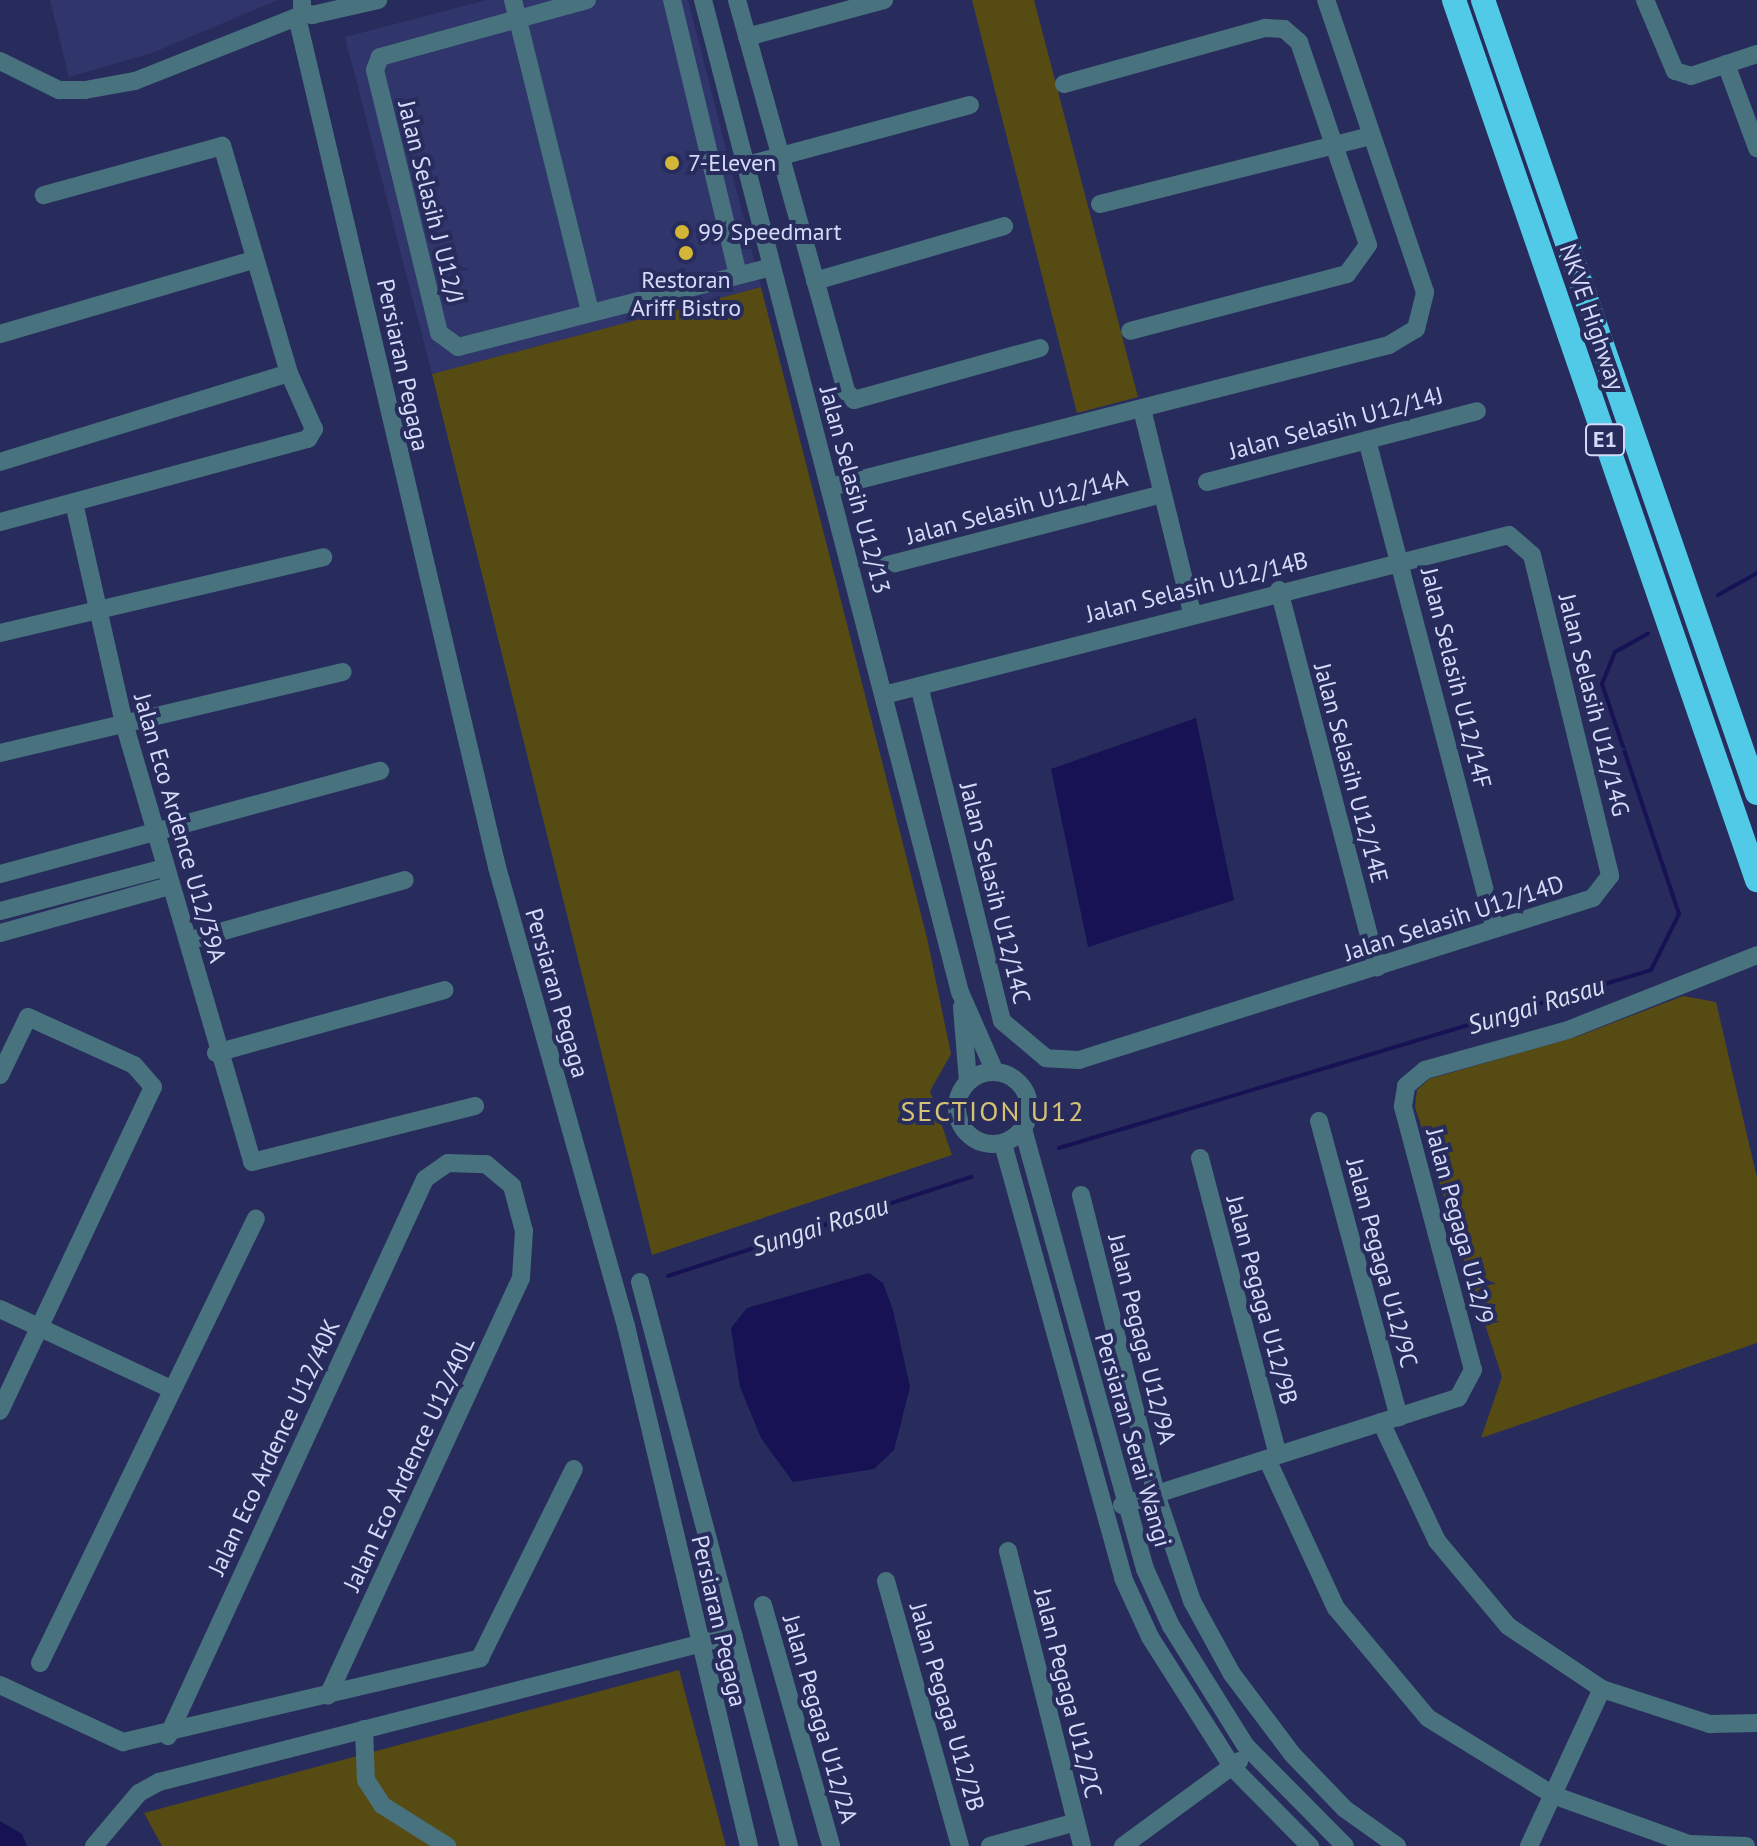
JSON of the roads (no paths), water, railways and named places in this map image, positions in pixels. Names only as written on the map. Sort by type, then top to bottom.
[{"type":"highway","name":"NKVE Highway","points":[[1454,0],[1757,880]]},
{"type":"highway","name":"NKVE Highway","points":[[1483,0],[1757,793]]},
{"type":"street","points":[[302,0],[302,11],[312,15],[378,0]]},
{"type":"street","points":[[587,0],[515,9],[590,312],[772,267]]},
{"type":"street","points":[[672,0],[738,274]]},
{"type":"street","name":"Jalan Selasih U12/13","points":[[703,0],[960,992],[968,1082]]},
{"type":"street","points":[[737,0],[815,281],[854,400],[1040,348]]},
{"type":"street","points":[[747,37],[884,0]]},
{"type":"street","points":[[831,487],[1389,345],[1416,329],[1425,292],[1326,0]]},
{"type":"street","points":[[1645,0],[1675,71],[1691,76],[1757,54]]},
{"type":"street","name":"Jalan Selasih J U12/J","points":[[515,9],[391,49],[375,70],[446,342],[458,347],[590,312]]},
{"type":"street","name":"Persiaran Pegaga","points":[[0,61],[59,90],[85,90],[135,81],[297,17],[497,867],[626,1326],[749,1846]]},
{"type":"street","points":[[1064,84],[1275,27],[1299,42],[1368,245],[1358,268],[1130,331]]},
{"type":"street","points":[[1726,64],[1757,148]]},
{"type":"street","points":[[744,166],[970,105]]},
{"type":"street","points":[[1100,204],[1331,140],[1370,136]]},
{"type":"street","points":[[0,522],[308,439],[314,429],[289,373],[253,260],[222,146],[44,195]]},
{"type":"street","points":[[815,281],[1004,226]]},
{"type":"street","points":[[0,334],[253,260]]},
{"type":"street","points":[[0,462],[289,373]]},
{"type":"street","points":[[1142,409],[1192,612]]},
{"type":"street","name":"Jalan Selasih U12/14J","points":[[1207,482],[1477,411]]},
{"type":"street","name":"Jalan Selasih U12/14F","points":[[1367,440],[1401,560],[1495,929]]},
{"type":"street","name":"Jalan Selasih U12/14A","points":[[884,566],[1162,494]]},
{"type":"street","name":"Jalan Eco Ardence U12/39A","points":[[74,503],[124,723],[166,877],[188,941],[216,1053],[252,1162],[475,1106]]},
{"type":"street","name":"Jalan Selasih U12/14B","points":[[884,695],[1192,612],[1501,535],[1523,541]]},
{"type":"street","name":"Jalan Selasih U12/14G","points":[[1523,541],[1611,869],[1607,883]]},
{"type":"street","points":[[0,633],[323,557]]},
{"type":"street","name":"Jalan Selasih U12/14E","points":[[1279,590],[1377,967]]},
{"type":"street","points":[[0,753],[343,672]]},
{"type":"street","name":"Jalan Selasih U12/14C","points":[[919,686],[1002,1021],[1019,1042],[1046,1058],[1079,1060],[1308,990]]},
{"type":"street","points":[[0,874],[156,835],[380,771]]},
{"type":"street","points":[[0,911],[166,877]]},
{"type":"street","points":[[0,933],[166,877]]},
{"type":"street","points":[[188,941],[405,880]]},
{"type":"street","name":"Jalan Selasih U12/14D","points":[[1308,990],[1593,898],[1607,883]]},
{"type":"street","name":"Jalan Pegaga U12/9","points":[[1122,1505],[1458,1398],[1473,1370],[1403,1106],[1406,1086],[1425,1070],[1568,1030],[1757,955]]},
{"type":"street","points":[[216,1053],[444,990]]},
{"type":"street","name":"Jalan Selasih U12/13","points":[[960,992],[995,1072]]},
{"type":"street","points":[[0,1075],[28,1017],[150,1079],[149,1103],[0,1411]]},
{"type":"street","points":[[995,1072],[1015,1079],[1028,1097],[1023,1129],[1003,1144],[979,1142],[961,1127],[957,1104],[968,1082],[995,1072]]},
{"type":"street","name":"Jalan Pegaga U12/9C","points":[[1319,1121],[1390,1420],[1437,1541],[1508,1626],[1602,1689],[1710,1724],[1757,1723]]},
{"type":"street","name":"Persiaran Serai Wangi","points":[[1023,1129],[1122,1505],[1171,1626],[1250,1750],[1345,1846]]},
{"type":"street","name":"Persiaran Serai Wangi","points":[[1003,1144],[1123,1578],[1150,1637],[1233,1768],[1310,1846]]},
{"type":"street","name":"Jalan Pegaga U12/9B","points":[[1200,1158],[1272,1457],[1336,1608],[1428,1718],[1553,1795],[1689,1844],[1746,1846]]},
{"type":"street","name":"Jalan Eco Ardence U12/40K","points":[[168,1736],[425,1179],[468,1159],[501,1173],[512,1186],[526,1251]]},
{"type":"street","name":"Jalan Pegaga U12/9A","points":[[1081,1195],[1156,1494],[1192,1601],[1232,1674],[1292,1754],[1345,1809],[1397,1846]]},
{"type":"street","points":[[40,1663],[256,1219]]},
{"type":"street","name":"Jalan Eco Ardence U12/40L","points":[[328,1696],[521,1278],[526,1251]]},
{"type":"street","name":"Persiaran Pegaga","points":[[640,1282],[789,1846]]},
{"type":"street","points":[[0,1309],[171,1389]]},
{"type":"street","points":[[0,1685],[113,1740],[168,1736],[486,1655],[574,1469]]},
{"type":"street","name":"Jalan Pegaga U12/2C","points":[[1008,1551],[1082,1846]]},
{"type":"street","name":"Jalan Pegaga U12/2B","points":[[886,1581],[960,1846]]},
{"type":"street","name":"Jalan Pegaga U12/2A","points":[[763,1605],[831,1846]]},
{"type":"street","points":[[94,1846],[139,1793],[159,1782],[734,1635]]},
{"type":"street","points":[[1529,1846],[1602,1689]]},
{"type":"street","points":[[364,1729],[366,1780],[382,1805],[447,1846]]},
{"type":"street","points":[[1123,1846],[1233,1768],[1250,1750]]},
{"type":"street","points":[[990,1846],[1076,1822]]},
{"type":"waterway","name":"Sungai Rasau","points":[[1718,595],[1757,573]]},
{"type":"waterway","name":"Sungai Rasau","points":[[1059,1148],[1651,970],[1679,914],[1602,684],[1615,652],[1648,634]]},
{"type":"waterway","name":"Sungai Rasau","points":[[668,1276],[971,1177]]},
{"type":"place","name":"7-Eleven","points":[[672,163]]},
{"type":"place","name":"99 Speedmart","points":[[682,232]]},
{"type":"place","name":"Restoran Ariff Bistro","points":[[686,253]]},
{"type":"district","name":"SECTION U12","points":[[993,1111]]}]
